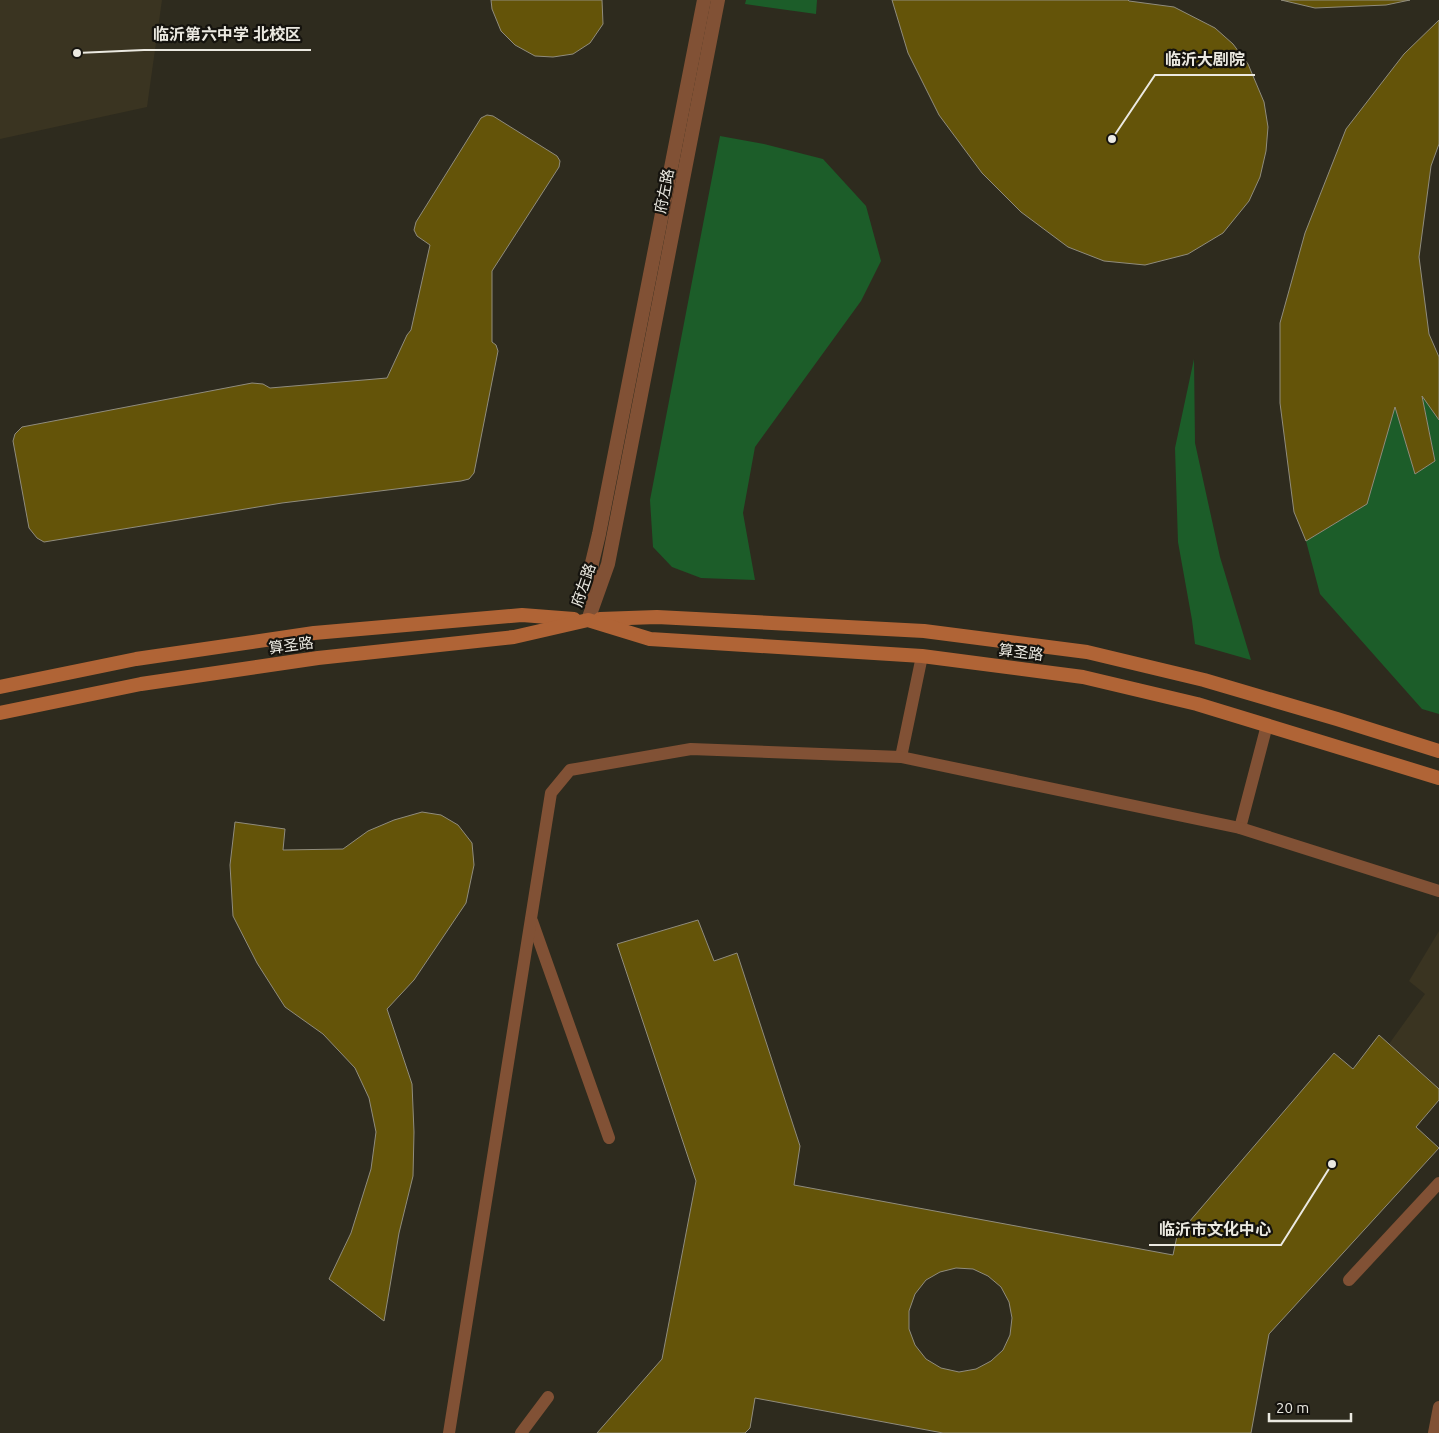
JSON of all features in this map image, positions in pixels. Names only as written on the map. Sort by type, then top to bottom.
[{"type":"main road","name":"算圣路","points":[[0,687],[136,659],[314,633],[522,615],[588,620],[657,617],[924,631],[1088,652],[1204,680],[1439,751]]},
{"type":"main road","name":"算圣路","points":[[0,713],[141,684],[318,658],[514,637],[588,620],[650,638],[922,656],[1083,677],[1198,704],[1439,778]]},
{"type":"street","name":"府左路","points":[[588,620],[592,562],[600,534],[704,0]]},
{"type":"street","name":"府左路","points":[[588,620],[608,564],[718,0]]},
{"type":"lane","points":[[901,758],[922,656]]},
{"type":"lane","points":[[1240,828],[1267,725]]},
{"type":"lane","points":[[448,1433],[551,792],[570,770],[691,748],[901,758],[1240,828],[1439,891]]},
{"type":"lane","points":[[531,920],[609,1138]]},
{"type":"lane","points":[[1349,1280],[1439,1183]]},
{"type":"lane","points":[[521,1433],[548,1397]]},
{"type":"lane","points":[[1434,1433],[1439,1407]]},
{"type":"shaded area","points":[[0,0],[162,0],[147,107],[0,139]]},
{"type":"shaded area","points":[[1439,931],[1439,1089],[1389,1044],[1425,994],[1409,981]]},
{"type":"green space","points":[[746,0],[817,0],[816,14],[745,4]]},
{"type":"green space","points":[[720,136],[764,144],[823,159],[866,206],[881,261],[861,301],[755,447],[743,513],[755,580],[701,578],[672,567],[653,547],[650,500]]},
{"type":"green space","points":[[1194,359],[1195,443],[1220,557],[1251,660],[1195,644],[1178,542],[1175,448]]},
{"type":"green space","points":[[1422,396],[1439,420],[1439,714],[1422,709],[1320,594],[1306,541],[1367,504],[1395,407],[1415,474],[1435,461]]},
{"type":"building","points":[[491,0],[602,0],[603,24],[590,43],[573,54],[553,57],[535,56],[515,45],[501,31],[492,9]]},
{"type":"building","points":[[892,0],[1128,0],[1174,7],[1215,28],[1233,44],[1248,64],[1264,102],[1268,127],[1266,151],[1260,177],[1249,201],[1223,233],[1188,254],[1145,265],[1104,261],[1068,247],[1021,212],[982,173],[939,115],[908,53]]},
{"type":"building","points":[[1281,0],[1410,0],[1386,5],[1315,8]]},
{"type":"building","points":[[1439,20],[1439,144],[1431,166],[1419,257],[1429,334],[1439,357],[1439,420],[1422,396],[1435,461],[1415,474],[1395,407],[1367,504],[1306,541],[1294,512],[1280,403],[1280,323],[1305,233],[1346,129],[1404,54]]},
{"type":"building","points":[[487,115],[493,116],[557,156],[560,161],[559,167],[492,271],[492,342],[496,345],[498,351],[474,473],[469,479],[282,503],[44,542],[37,538],[29,528],[13,441],[15,434],[22,427],[252,383],[263,384],[270,388],[387,378],[411,330],[430,245],[417,236],[414,230],[416,222],[481,118]]},
{"type":"building","points":[[422,812],[441,815],[458,825],[472,843],[474,865],[466,903],[414,980],[387,1009],[412,1084],[414,1132],[413,1176],[399,1233],[384,1321],[329,1279],[351,1233],[371,1169],[376,1132],[369,1098],[355,1068],[323,1034],[285,1007],[257,963],[233,916],[230,865],[235,822],[285,829],[283,850],[343,849],[368,831],[394,820]]},
{"type":"building","points":[[698,920],[714,961],[737,953],[800,1146],[794,1185],[1173,1255],[1177,1236],[1334,1053],[1353,1069],[1379,1035],[1439,1089],[1439,1100],[1416,1127],[1439,1148],[1269,1334],[1251,1433],[943,1433],[755,1398],[750,1428],[745,1433],[597,1433],[662,1359],[696,1181],[617,944]],"holes":[[[956,1268],[973,1269],[988,1276],[1001,1287],[1009,1302],[1012,1318],[1010,1335],[1003,1350],[991,1361],[976,1369],[959,1372],[941,1368],[926,1359],[915,1345],[909,1329],[909,1311],[915,1294],[926,1280],[940,1272]]]},
{"type":"place","name":"临沂第六中学 北校区","points":[[77,53]]},
{"type":"place","name":"临沂大剧院","points":[[1112,139]]},
{"type":"place","name":"临沂市文化中心","points":[[1332,1164]]}]
